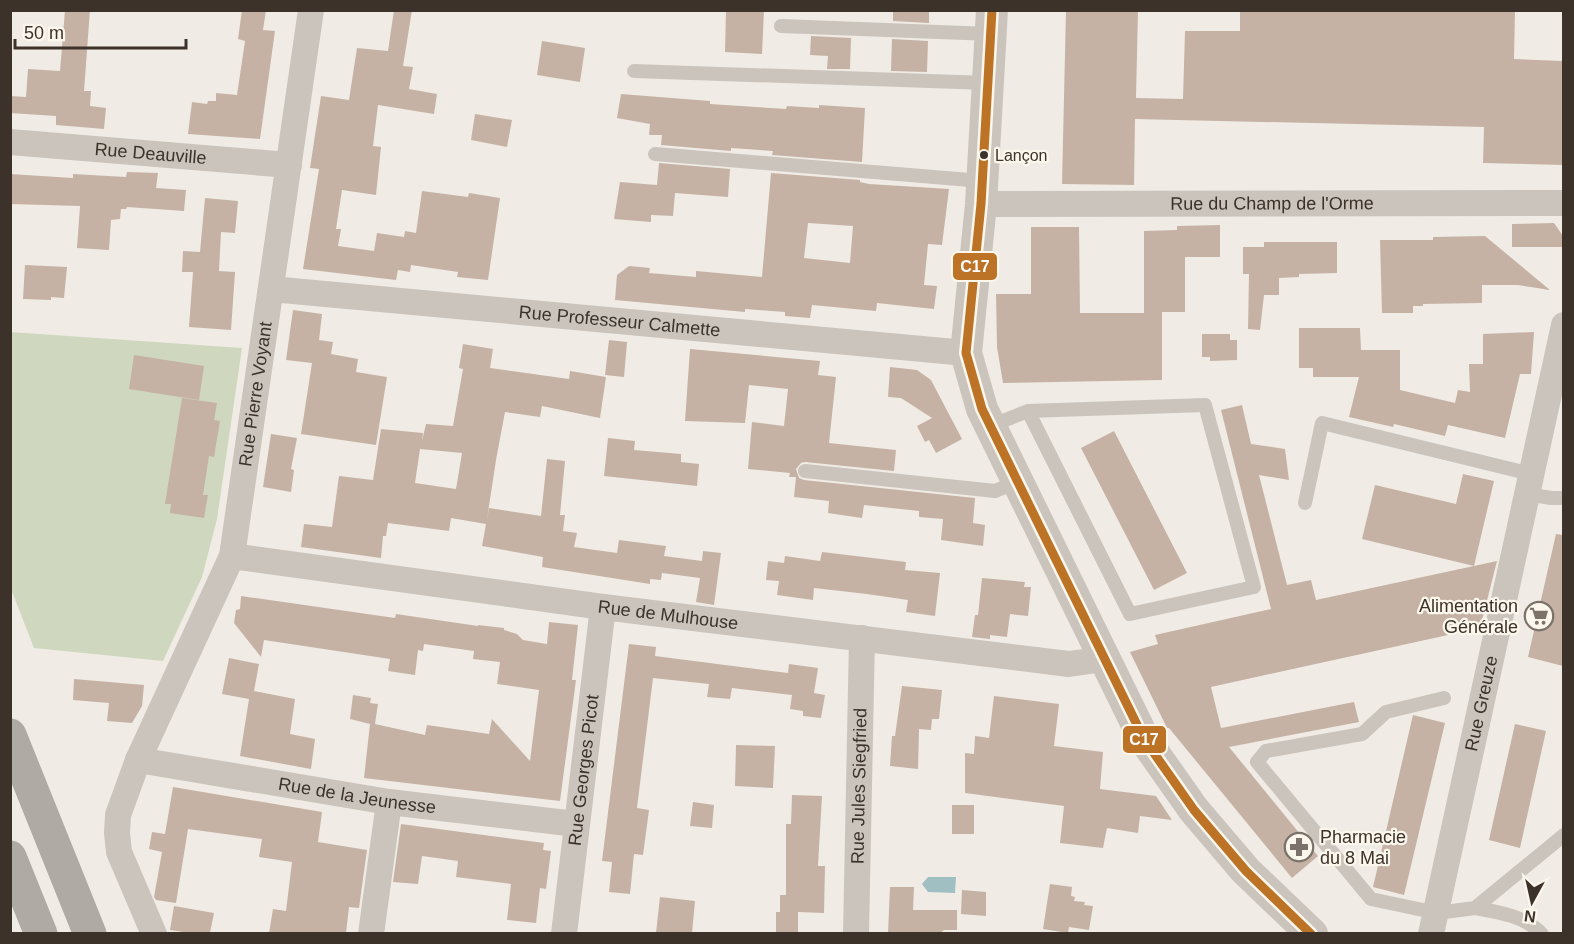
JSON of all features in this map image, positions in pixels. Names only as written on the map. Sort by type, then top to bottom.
[{"type":"highway","points":[[10,735],[90,933]]},
{"type":"highway","points":[[10,857],[41,933]]},
{"type":"street","name":"Rue Pierre Voyant","points":[[154,933],[119,852],[118,814],[138,760],[232,556],[311,10]]},
{"type":"street","points":[[992,22],[981,192],[966,353],[982,409],[1144,739],[1194,810],[1246,871],[1312,933]]},
{"type":"street","name":"Rue Deauville","points":[[10,142],[289,165]]},
{"type":"street","name":"Rue du Champ de l'Orme","points":[[981,192],[1563,203]]},
{"type":"street","name":"Rue Professeur Calmette","points":[[272,289],[966,353]]},
{"type":"street","name":"Rue Greuze","points":[[1434,923],[1563,325]]},
{"type":"street","name":"Rue de Mulhouse","points":[[232,556],[603,607],[1069,664],[1104,659]]},
{"type":"street","name":"Rue Georges Picot","points":[[564,933],[603,607]]},
{"type":"street","name":"Rue Jules Siegfried","points":[[856,933],[862,638]]},
{"type":"street","name":"Rue de la Jeunesse","points":[[138,760],[389,801],[576,824]]},
{"type":"street","points":[[371,933],[389,801]]},
{"type":"lane","points":[[781,26],[992,22]]},
{"type":"lane","points":[[633,70],[988,83]]},
{"type":"lane","points":[[655,154],[981,192]]},
{"type":"lane","points":[[990,426],[1028,411],[1205,405],[1254,587],[1130,614],[1028,411]]},
{"type":"lane","points":[[1305,503],[1322,423],[1529,484],[1551,498],[1563,498]]},
{"type":"lane","points":[[805,471],[995,491],[1017,482]]},
{"type":"lane","points":[[1444,698],[1386,712],[1362,734],[1266,751],[1257,762],[1371,899],[1434,923],[1474,908],[1563,835]]},
{"type":"lane","points":[[1474,908],[1504,913],[1530,924],[1542,933]]},
{"type":"green space","points":[[10,332],[242,348],[217,519],[202,577],[163,661],[34,648],[11,589]]},
{"type":"water","points":[[928,877],[956,877],[955,893],[928,892],[922,884]]},
{"type":"building","points":[[65,10],[90,10],[84,91],[91,91],[90,106],[106,108],[104,129],[56,125],[56,116],[10,113],[10,96],[26,97],[28,69],[60,71]]},
{"type":"building","points":[[242,10],[266,10],[263,30],[275,31],[260,139],[188,134],[192,102],[207,104],[208,101],[216,101],[216,93],[237,95],[245,41],[238,39]]},
{"type":"building","points":[[394,10],[412,10],[403,66],[413,67],[409,89],[437,94],[434,114],[378,105],[373,146],[381,147],[376,195],[342,190],[336,229],[341,229],[338,246],[374,251],[377,233],[404,237],[405,231],[416,233],[422,191],[468,197],[469,193],[500,198],[488,280],[457,277],[458,272],[411,265],[410,272],[398,270],[396,280],[303,269],[319,169],[310,168],[321,96],[349,100],[357,48],[388,51]]},
{"type":"building","points":[[726,10],[764,10],[762,54],[725,52]]},
{"type":"building","points":[[893,10],[929,10],[929,23],[893,21]]},
{"type":"building","points":[[1066,10],[1138,10],[1136,98],[1183,99],[1185,31],[1240,31],[1240,10],[1515,10],[1514,59],[1563,61],[1563,165],[1483,163],[1484,127],[1135,119],[1134,185],[1062,184]]},
{"type":"building","points":[[811,36],[851,38],[850,69],[827,69],[828,56],[810,55]]},
{"type":"building","points":[[892,39],[928,41],[927,72],[891,71]]},
{"type":"building","points":[[542,41],[585,48],[580,82],[537,75]]},
{"type":"building","points":[[621,94],[710,101],[710,104],[786,109],[787,106],[819,108],[819,105],[865,108],[862,162],[772,155],[773,151],[731,148],[731,151],[661,145],[662,135],[649,135],[650,124],[617,118]]},
{"type":"building","points":[[475,114],[512,120],[507,147],[471,140]]},
{"type":"building","points":[[659,163],[730,169],[728,197],[675,193],[673,216],[651,215],[651,222],[614,219],[620,182],[657,185]]},
{"type":"building","points":[[127,172],[158,173],[156,188],[186,190],[184,211],[127,207],[121,209],[120,219],[111,220],[109,250],[77,248],[80,206],[10,204],[10,174],[73,178],[73,174],[126,177]]},
{"type":"building","points":[[771,173],[860,180],[860,182],[869,184],[949,189],[942,245],[928,244],[924,285],[937,286],[934,309],[877,303],[876,311],[812,305],[810,318],[785,316],[785,312],[745,309],[745,312],[615,300],[617,275],[629,266],[650,268],[649,273],[696,277],[696,271],[762,277]],"holes":[[[808,223],[853,226],[850,263],[804,258]]]},
{"type":"building","points":[[205,198],[238,201],[235,233],[221,232],[219,271],[235,272],[231,330],[189,327],[193,272],[182,272],[183,251],[200,252]]},
{"type":"building","points":[[1554,223],[1563,236],[1563,247],[1512,247],[1512,224]]},
{"type":"building","points":[[1220,225],[1220,257],[1185,257],[1185,312],[1162,312],[1162,380],[1003,383],[997,347],[996,294],[1031,294],[1031,227],[1079,227],[1080,313],[1144,313],[1144,231],[1177,230],[1177,226]]},
{"type":"building","points":[[1485,236],[1550,290],[1518,285],[1482,285],[1482,303],[1423,304],[1423,306],[1413,306],[1413,313],[1382,313],[1380,240],[1433,240],[1433,237]]},
{"type":"building","points":[[1264,242],[1337,242],[1337,273],[1299,274],[1299,277],[1279,278],[1279,295],[1264,295],[1260,330],[1248,329],[1249,274],[1243,274],[1243,247],[1264,247]]},
{"type":"building","points":[[25,265],[67,267],[64,298],[23,299]]},
{"type":"building","points":[[293,310],[322,314],[319,340],[333,342],[331,354],[358,359],[356,372],[387,377],[376,445],[301,434],[312,363],[286,360]]},
{"type":"building","points":[[1299,328],[1360,328],[1361,350],[1400,350],[1400,390],[1455,403],[1458,390],[1470,392],[1469,364],[1483,364],[1483,334],[1534,332],[1531,374],[1520,374],[1505,438],[1448,425],[1445,436],[1394,424],[1393,427],[1349,417],[1359,377],[1313,377],[1313,368],[1299,368]]},
{"type":"building","points":[[1202,334],[1230,334],[1230,340],[1237,340],[1237,360],[1210,361],[1210,357],[1202,357]]},
{"type":"building","points":[[609,340],[627,342],[624,377],[605,375]]},
{"type":"building","points":[[463,344],[493,349],[490,368],[569,379],[570,371],[606,377],[600,418],[542,406],[540,417],[505,412],[487,519],[489,508],[541,516],[547,459],[565,461],[560,515],[565,515],[563,531],[577,533],[574,547],[617,553],[619,540],[666,546],[664,556],[702,561],[703,551],[721,553],[714,605],[696,602],[700,578],[662,573],[661,580],[650,579],[650,584],[542,567],[543,557],[482,546],[486,524],[451,518],[449,531],[388,523],[386,536],[383,536],[381,558],[301,547],[304,524],[332,527],[339,476],[373,480],[381,429],[423,433],[422,441],[426,424],[453,426],[463,369],[459,368]],"holes":[[[420,449],[462,453],[456,489],[415,483]]]},
{"type":"building","points":[[690,349],[820,361],[818,375],[836,377],[829,443],[896,450],[894,471],[805,462],[796,469],[799,478],[975,498],[973,523],[985,525],[983,546],[941,540],[943,519],[919,517],[919,511],[864,505],[862,518],[828,513],[829,501],[794,497],[796,477],[789,477],[790,473],[748,469],[752,422],[784,426],[788,389],[749,385],[745,423],[685,421]]},
{"type":"building","points":[[134,355],[204,366],[199,400],[129,389]]},
{"type":"building","points":[[890,367],[917,370],[931,380],[962,439],[936,453],[929,440],[925,442],[917,426],[932,418],[901,398],[888,397]]},
{"type":"building","points":[[182,398],[217,403],[214,420],[220,421],[214,457],[209,456],[203,495],[208,495],[204,518],[170,513],[171,504],[165,504]]},
{"type":"building","points":[[1242,405],[1251,444],[1285,449],[1289,480],[1259,475],[1287,585],[1311,580],[1316,600],[1497,561],[1480,628],[1211,687],[1221,728],[1354,702],[1359,722],[1229,747],[1318,856],[1292,878],[1167,728],[1130,652],[1158,644],[1155,635],[1271,609],[1221,410]]},
{"type":"building","points":[[1114,431],[1187,573],[1154,590],[1081,448]]},
{"type":"building","points":[[271,434],[297,438],[291,469],[294,470],[291,492],[263,487]]},
{"type":"building","points":[[608,438],[635,441],[634,450],[681,454],[681,462],[699,464],[697,486],[604,476]]},
{"type":"building","points":[[1463,474],[1494,481],[1474,566],[1362,539],[1375,485],[1456,504]]},
{"type":"building","points":[[1556,534],[1563,535],[1563,666],[1528,657]]},
{"type":"building","points":[[822,552],[906,562],[905,570],[940,573],[935,616],[906,612],[908,600],[867,594],[814,588],[813,600],[777,595],[779,581],[766,580],[768,561],[784,563],[785,556],[820,561]]},
{"type":"building","points":[[982,578],[1025,582],[1024,587],[1031,587],[1028,616],[1010,614],[1007,637],[990,635],[990,639],[972,637],[975,615],[978,615]]},
{"type":"building","points":[[241,596],[395,618],[396,614],[504,628],[504,630],[517,634],[523,640],[547,644],[549,622],[578,625],[572,680],[576,680],[560,801],[364,778],[370,724],[350,719],[353,695],[371,698],[370,703],[378,704],[375,724],[425,735],[427,725],[489,734],[492,719],[530,761],[539,690],[497,684],[500,662],[473,659],[474,651],[424,644],[423,651],[418,650],[415,675],[388,671],[390,659],[264,640],[261,657],[234,623],[236,610],[240,609]]},
{"type":"building","points":[[629,644],[656,647],[655,656],[788,673],[789,664],[818,668],[814,693],[825,695],[821,718],[803,716],[803,711],[790,709],[792,695],[732,688],[730,699],[707,697],[709,684],[653,678],[637,808],[649,810],[643,855],[634,854],[630,894],[609,892],[612,862],[602,861]]},
{"type":"building","points":[[229,658],[259,664],[254,691],[295,699],[290,734],[315,739],[311,769],[240,756],[249,699],[222,694]]},
{"type":"building","points":[[74,679],[144,685],[142,706],[132,723],[107,721],[109,703],[73,700]]},
{"type":"building","points":[[902,686],[942,690],[939,719],[932,719],[931,730],[919,729],[918,769],[890,766],[892,736],[895,736]]},
{"type":"building","points":[[994,696],[1059,704],[1054,746],[1103,752],[1100,789],[1156,796],[1172,820],[1140,816],[1138,833],[1107,828],[1103,848],[1060,843],[1064,806],[965,793],[965,753],[974,754],[975,736],[989,738]]},
{"type":"building","points":[[1413,715],[1445,723],[1404,895],[1373,887]]},
{"type":"building","points":[[1515,724],[1546,731],[1520,848],[1489,840]]},
{"type":"building","points":[[736,745],[775,746],[773,788],[735,786]]},
{"type":"building","points":[[173,787],[322,812],[318,842],[367,850],[359,908],[349,907],[346,933],[269,933],[273,909],[286,911],[292,862],[259,857],[262,839],[188,829],[176,903],[156,900],[154,897],[162,852],[149,849],[152,832],[165,834]]},
{"type":"building","points":[[792,795],[822,796],[818,866],[825,866],[824,913],[798,912],[798,933],[776,933],[776,912],[780,912],[780,895],[786,895],[786,824],[791,824]]},
{"type":"building","points":[[693,802],[714,805],[712,828],[690,826]]},
{"type":"building","points":[[952,805],[974,805],[974,834],[952,834]]},
{"type":"building","points":[[401,824],[544,843],[543,850],[551,851],[546,889],[540,888],[536,923],[507,920],[511,884],[456,877],[458,861],[422,856],[418,884],[393,882]]},
{"type":"building","points":[[1050,884],[1072,887],[1071,896],[1075,897],[1074,901],[1085,902],[1084,905],[1093,906],[1089,930],[1069,927],[1068,933],[1043,929]]},
{"type":"building","points":[[890,887],[914,887],[913,910],[957,910],[957,930],[944,930],[940,933],[888,933]]},
{"type":"building","points":[[962,890],[986,892],[986,916],[961,914]]},
{"type":"building","points":[[660,897],[695,901],[692,933],[656,933]]},
{"type":"building","points":[[174,906],[214,913],[210,933],[170,930]]},
{"type":"transit line","name":"C17","points":[[992,10],[981,204],[966,353],[982,409],[1144,739],[1194,810],[1246,871],[1311,934]]},
{"type":"place","name":"Lançon","points":[[984,155]]},
{"type":"place","name":"Alimentation Générale","points":[[1539,616]]},
{"type":"place","name":"Pharmacie du 8 Mai","points":[[1299,847]]}]
